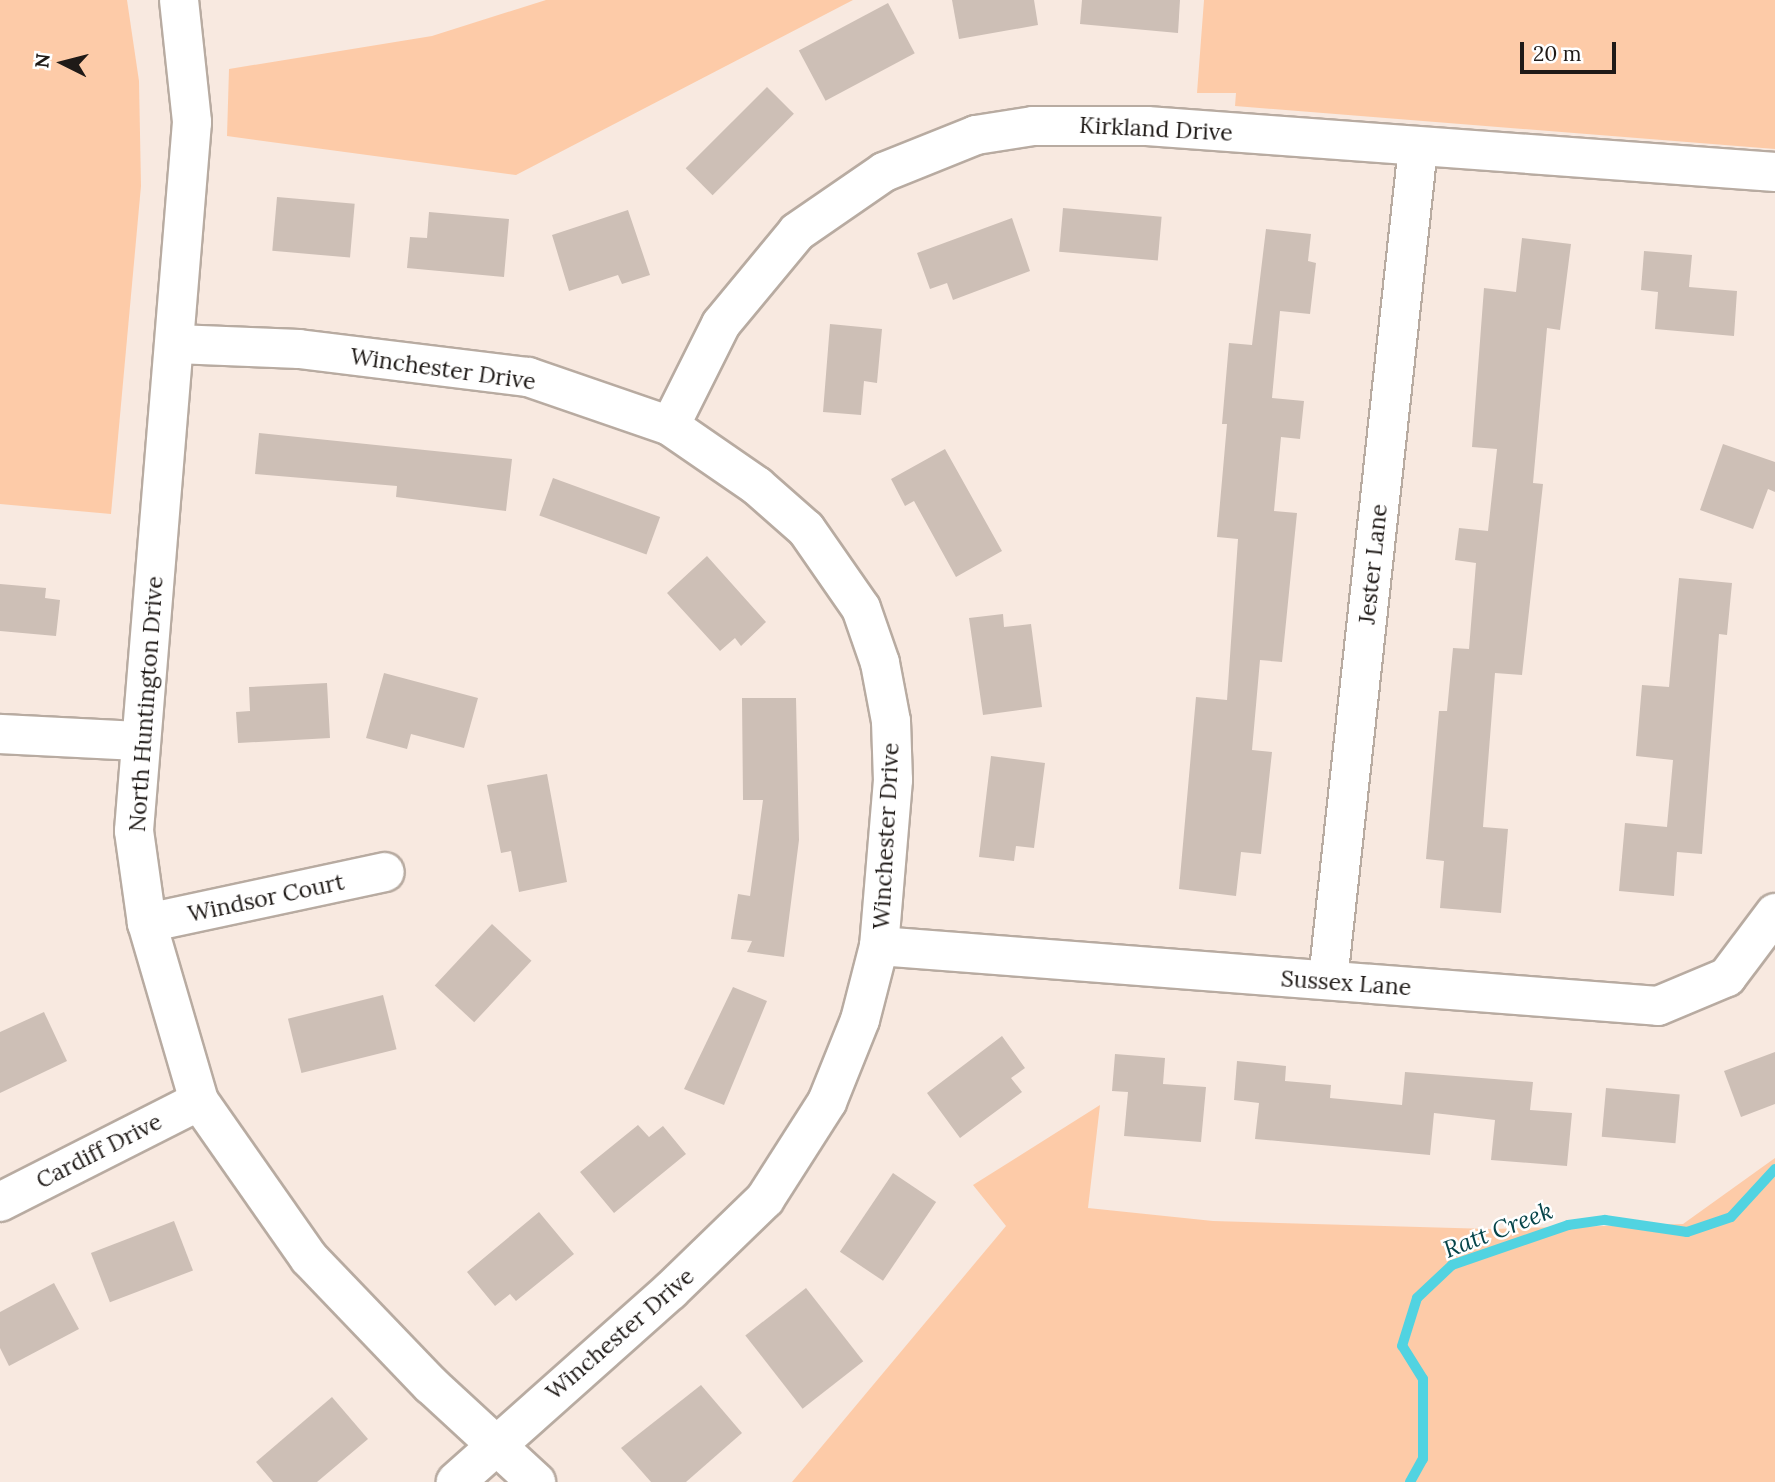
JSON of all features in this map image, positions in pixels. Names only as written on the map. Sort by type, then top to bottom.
[{"type":"street","name":"North Huntington Drive","points":[[179,0],[192,122],[176,344],[139,741],[134,831],[147,923],[199,1101],[309,1258],[431,1385],[497,1442],[536,1482]]},
{"type":"street","name":"Kirkland Drive","points":[[670,426],[721,324],[773,257],[836,201],[924,152],[976,135],[1083,124],[1775,172]]},
{"type":"street","name":"Jester Lane","points":[[1328,980],[1418,147]]},
{"type":"street","name":"Winchester Drive","points":[[176,344],[299,349],[528,377],[670,426],[757,486],[806,529],[861,608],[891,721],[893,780],[880,946],[860,1020],[827,1102],[773,1188],[670,1292],[497,1442],[456,1482]]},
{"type":"street","points":[[0,734],[139,741]]},
{"type":"street","name":"Windsor Court","points":[[147,923],[385,872]]},
{"type":"street","name":"Sussex Lane","points":[[880,946],[1658,1006],[1727,977],[1775,913]]},
{"type":"street","name":"Cardiff Drive","points":[[0,1202],[199,1101]]},
{"type":"shaded area","points":[[0,0],[127,0],[139,81],[141,186],[111,514],[0,504]]},
{"type":"shaded area","points":[[546,0],[853,0],[516,175],[227,136],[229,69],[432,36]]},
{"type":"shaded area","points":[[1204,0],[1775,0],[1775,149],[1235,106],[1236,93],[1197,93]]},
{"type":"shaded area","points":[[1100,1105],[1088,1208],[1213,1221],[1490,1229],[1683,1224],[1775,1158],[1775,1482],[792,1482],[1006,1226],[973,1185]]},
{"type":"building","points":[[952,0],[1034,0],[1038,25],[959,39]]},
{"type":"building","points":[[1082,0],[1180,0],[1178,33],[1080,24]]},
{"type":"building","points":[[888,3],[915,53],[826,101],[799,50]]},
{"type":"building","points":[[767,87],[794,114],[713,195],[686,168]]},
{"type":"building","points":[[277,197],[355,204],[350,258],[272,251]]},
{"type":"building","points":[[1063,208],[1162,217],[1158,260],[1059,252]]},
{"type":"building","points":[[628,210],[650,275],[622,284],[618,275],[569,291],[552,235]]},
{"type":"building","points":[[429,212],[509,219],[504,277],[407,268],[410,237],[427,238]]},
{"type":"building","points":[[1012,218],[1030,271],[953,300],[947,283],[930,289],[917,253]]},
{"type":"building","points":[[1266,229],[1311,234],[1308,261],[1316,263],[1310,314],[1280,311],[1272,398],[1304,401],[1300,439],[1281,437],[1274,511],[1297,513],[1282,662],[1260,660],[1252,750],[1272,752],[1261,854],[1241,852],[1236,896],[1179,889],[1196,697],[1227,700],[1238,539],[1217,537],[1227,424],[1222,424],[1229,343],[1252,345]]},
{"type":"building","points":[[1522,238],[1571,244],[1560,330],[1547,328],[1533,483],[1543,484],[1522,675],[1495,673],[1483,827],[1508,829],[1501,913],[1440,908],[1444,861],[1426,859],[1439,711],[1447,711],[1453,648],[1469,649],[1476,563],[1455,560],[1459,528],[1488,531],[1497,449],[1472,447],[1484,288],[1516,292]]},
{"type":"building","points":[[1644,251],[1692,255],[1689,287],[1737,291],[1734,336],[1655,329],[1658,292],[1641,290]]},
{"type":"building","points":[[830,324],[882,329],[877,383],[864,381],[861,415],[823,412]]},
{"type":"building","points":[[259,433],[512,459],[506,511],[396,497],[397,486],[255,474]]},
{"type":"building","points":[[1723,444],[1775,462],[1775,492],[1768,489],[1753,529],[1700,510]]},
{"type":"building","points":[[945,449],[1002,551],[956,577],[914,501],[905,506],[891,479]]},
{"type":"building","points":[[553,478],[660,517],[646,555],[539,516]]},
{"type":"building","points":[[707,556],[766,622],[741,646],[735,638],[720,651],[667,593]]},
{"type":"building","points":[[1679,578],[1732,583],[1727,635],[1719,634],[1702,854],[1677,852],[1674,896],[1619,891],[1625,823],[1667,827],[1673,760],[1636,756],[1642,685],[1669,687]]},
{"type":"building","points":[[0,584],[46,588],[45,598],[60,600],[56,636],[0,631]]},
{"type":"building","points":[[1003,614],[1004,627],[1031,624],[1042,707],[983,715],[969,618]]},
{"type":"building","points":[[384,673],[478,698],[464,748],[411,734],[407,749],[366,738]]},
{"type":"building","points":[[327,683],[330,738],[238,743],[236,712],[250,711],[249,687]]},
{"type":"building","points":[[742,698],[796,698],[799,840],[784,957],[747,952],[752,941],[731,939],[738,894],[750,896],[763,800],[743,800]]},
{"type":"building","points":[[991,756],[1045,763],[1034,848],[1016,846],[1014,861],[979,857]]},
{"type":"building","points":[[547,774],[567,882],[519,892],[511,851],[501,853],[487,785]]},
{"type":"building","points":[[492,924],[531,961],[474,1022],[435,985]]},
{"type":"building","points":[[733,987],[767,1001],[724,1105],[684,1089]]},
{"type":"building","points":[[383,995],[397,1049],[301,1073],[288,1019]]},
{"type":"building","points":[[44,1012],[67,1061],[0,1093],[0,1032]]},
{"type":"building","points":[[1002,1036],[1025,1068],[1011,1078],[1022,1092],[960,1138],[927,1093]]},
{"type":"building","points":[[1775,1052],[1775,1104],[1741,1117],[1724,1071]]},
{"type":"building","points":[[1115,1054],[1165,1058],[1163,1084],[1206,1087],[1201,1142],[1124,1136],[1128,1092],[1112,1091]]},
{"type":"building","points":[[1237,1061],[1286,1066],[1285,1081],[1331,1085],[1330,1098],[1402,1105],[1405,1072],[1533,1082],[1530,1110],[1572,1113],[1567,1166],[1491,1160],[1495,1120],[1434,1113],[1430,1155],[1255,1139],[1259,1103],[1234,1100]]},
{"type":"building","points":[[1606,1088],[1680,1094],[1675,1143],[1602,1137]]},
{"type":"building","points":[[638,1125],[649,1137],[663,1126],[686,1154],[614,1213],[580,1172]]},
{"type":"building","points":[[893,1173],[936,1202],[883,1281],[840,1252]]},
{"type":"building","points":[[539,1212],[574,1254],[516,1301],[510,1294],[495,1306],[467,1272]]},
{"type":"building","points":[[174,1221],[193,1270],[110,1302],[91,1253]]},
{"type":"building","points":[[54,1283],[79,1329],[9,1366],[0,1348],[0,1312]]},
{"type":"building","points":[[806,1288],[863,1361],[803,1409],[745,1335]]},
{"type":"building","points":[[701,1385],[742,1433],[686,1482],[651,1482],[621,1448]]},
{"type":"building","points":[[332,1397],[368,1439],[317,1482],[273,1482],[256,1462]]},
{"type":"waterway","name":"Ratt Creek","points":[[1410,1482],[1423,1459],[1423,1379],[1402,1346],[1417,1298],[1452,1265],[1568,1225],[1605,1220],[1687,1232],[1731,1217],[1775,1169]]}]
